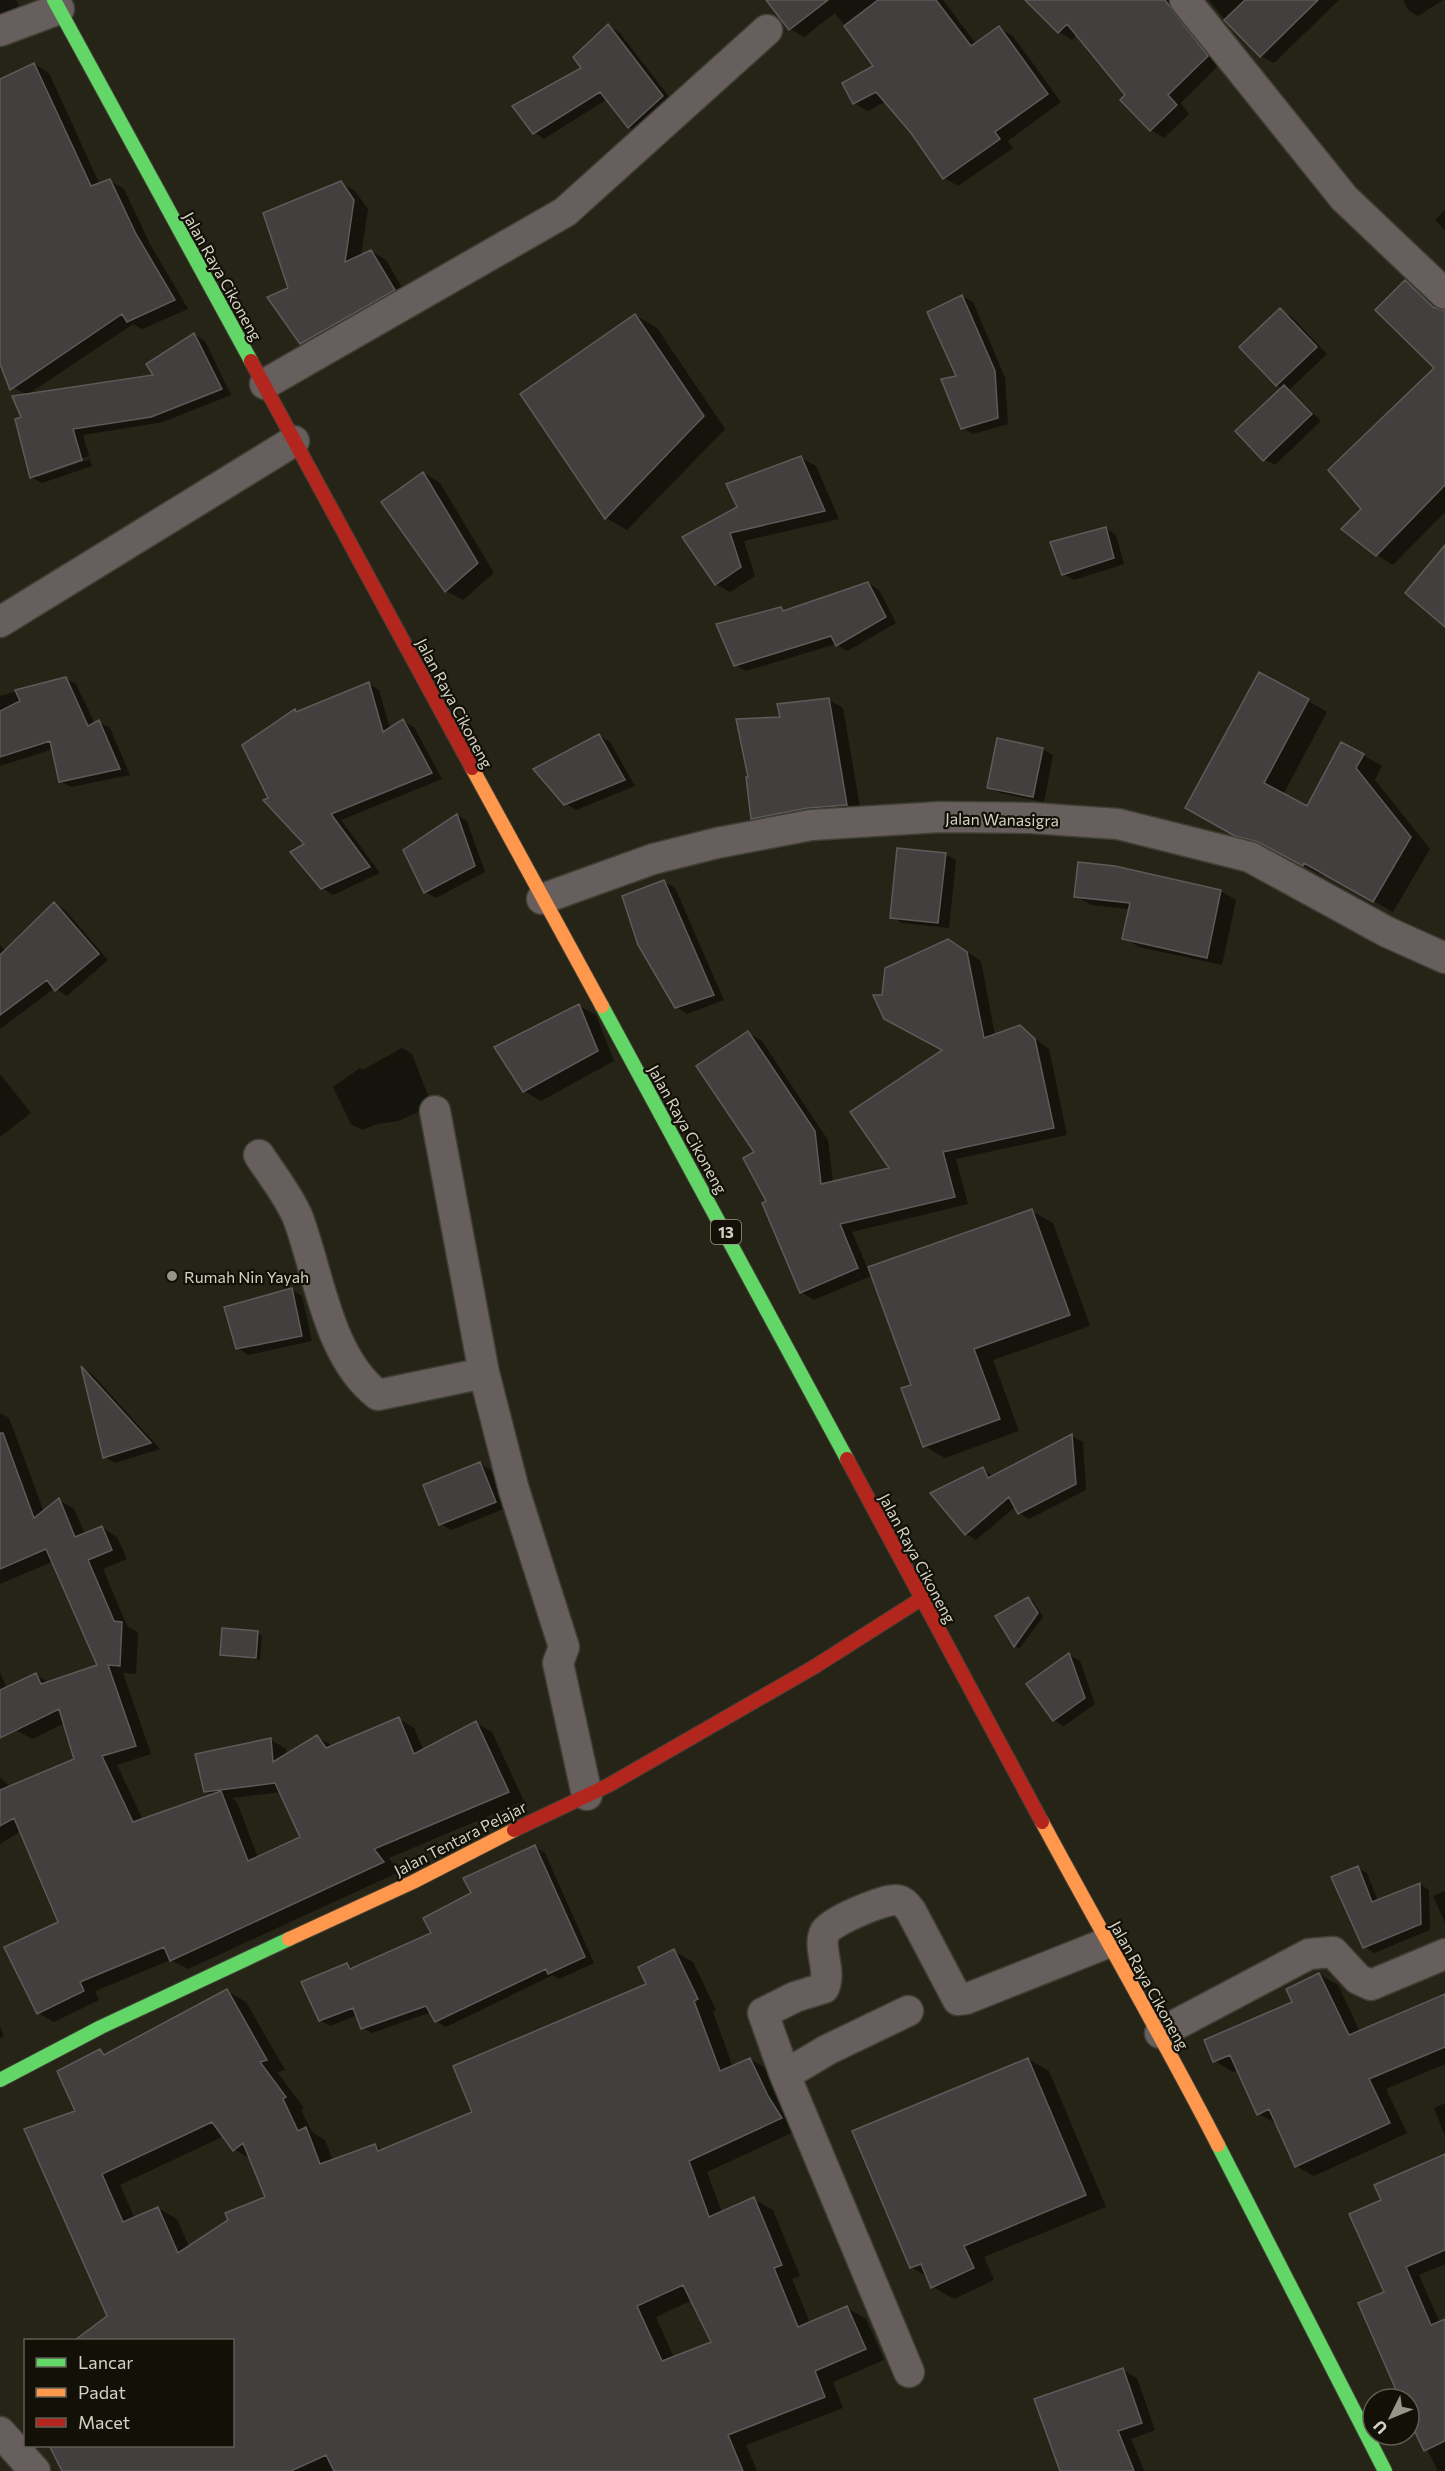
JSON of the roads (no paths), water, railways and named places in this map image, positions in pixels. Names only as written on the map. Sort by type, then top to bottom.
[{"type":"main road","name":"Jalan Raya Cikoneng","points":[[56,4],[748,1274],[1107,1943],[1160,2033],[1385,2471]]},
{"type":"main road","name":"Jalan Tentara Pelajar","points":[[0,2080],[101,2027],[413,1882],[587,1795],[814,1667],[921,1599]]},
{"type":"street","points":[[1185,0],[1344,198],[1445,294]]},
{"type":"street","points":[[0,31],[56,4]]},
{"type":"street","points":[[265,384],[565,212],[767,30]]},
{"type":"street","points":[[0,622],[294,441]]},
{"type":"street","name":"Jalan Wanasigra","points":[[542,899],[653,859],[717,843],[811,825],[940,817],[1031,818],[1118,824],[1250,857],[1387,932],[1445,958]]},
{"type":"street","points":[[435,1111],[484,1373],[514,1490],[564,1647],[558,1663],[587,1795]]},
{"type":"street","points":[[259,1155],[297,1215],[342,1353],[365,1385],[378,1395],[484,1373]]},
{"type":"street","points":[[909,2372],[785,2075],[763,2013],[795,1996],[824,1988],[827,1979],[823,1935],[826,1930],[830,1925],[890,1900],[904,1902],[911,1911],[958,2000],[966,2000],[1107,1943]]},
{"type":"street","points":[[1160,2033],[1309,1954],[1333,1952],[1358,1979],[1371,1985],[1387,1981],[1445,1954]]},
{"type":"street","points":[[785,2075],[827,2050],[908,2011]]},
{"type":"street","points":[[0,2432],[35,2471]]},
{"type":"place","name":"Rumah Nin Yayah","points":[[172,1276]]}]
